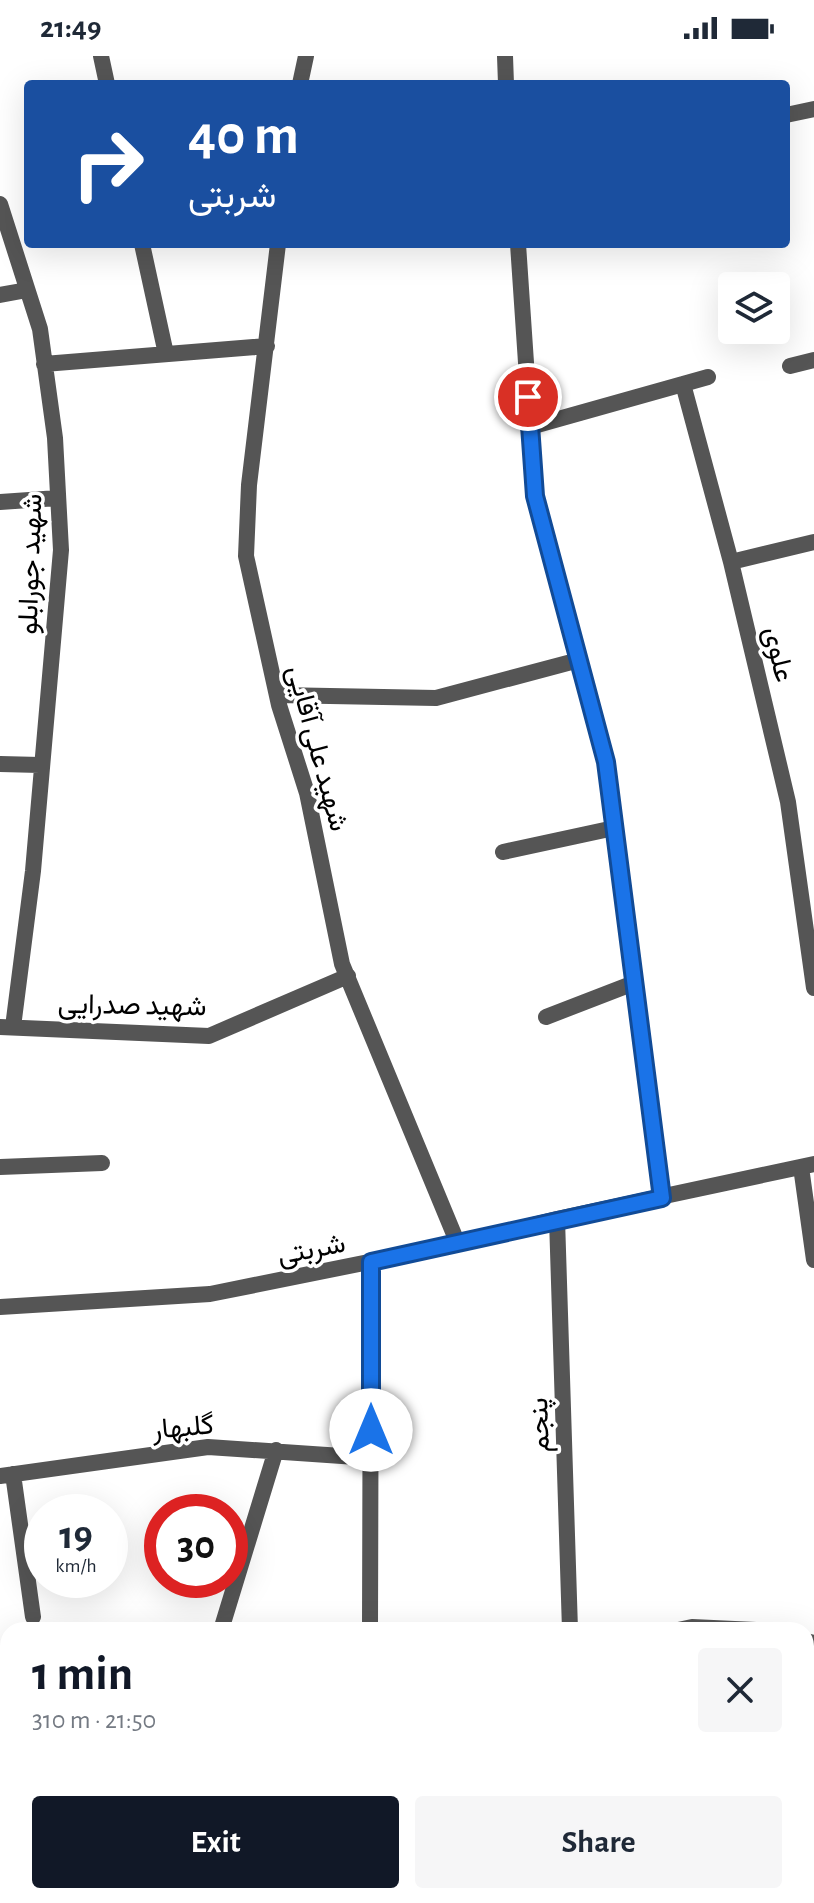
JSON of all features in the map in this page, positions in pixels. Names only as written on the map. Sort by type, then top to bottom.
[{"type":"street","points":[[101,56],[106,80]]},
{"type":"street","points":[[301,80],[306,56]]},
{"type":"street","points":[[505,56],[506,80]]},
{"type":"street","points":[[790,114],[814,109]]},
{"type":"street","name":"شهید جورابلو","points":[[0,204],[40,329],[55,438],[61,550],[33,871],[7,1027]]},
{"type":"street","points":[[143,248],[166,354]]},
{"type":"street","name":"شهید علی آقایی","points":[[278,248],[249,485],[246,556],[277,695],[307,793],[342,964],[458,1244]]},
{"type":"street","points":[[518,248],[535,496],[606,762],[662,1198]]},
{"type":"street","points":[[0,295],[27,290]]},
{"type":"street","points":[[44,364],[267,346]]},
{"type":"street","points":[[790,366],[814,360]]},
{"type":"street","points":[[530,427],[708,377]]},
{"type":"street","name":"علوی","points":[[683,384],[731,562],[788,802],[814,988]]},
{"type":"street","points":[[0,502],[58,498]]},
{"type":"street","points":[[731,562],[814,542]]},
{"type":"street","points":[[277,695],[436,698],[579,660]]},
{"type":"street","points":[[0,764],[40,765]]},
{"type":"street","points":[[503,852],[614,828]]},
{"type":"street","name":"شهید صدرایی","points":[[7,1027],[209,1036],[348,976]]},
{"type":"street","points":[[546,1017],[634,983]]},
{"type":"street","points":[[0,1167],[102,1163]]},
{"type":"street","points":[[807,1165],[814,1260]]},
{"type":"street","name":"شربتی","points":[[0,1307],[210,1294],[458,1244],[557,1219],[807,1165]]},
{"type":"street","name":"پنجم","points":[[557,1219],[570,1622]]},
{"type":"street","points":[[370,1622],[371,1262]]},
{"type":"street","name":"گلبهار","points":[[6,1475],[208,1447],[371,1458]]},
{"type":"street","points":[[223,1622],[276,1450]]},
{"type":"street","points":[[6,1475],[33,1617]]},
{"type":"route","points":[[371,1430],[371,1262],[662,1198],[606,762],[535,496],[528,397]]}]
